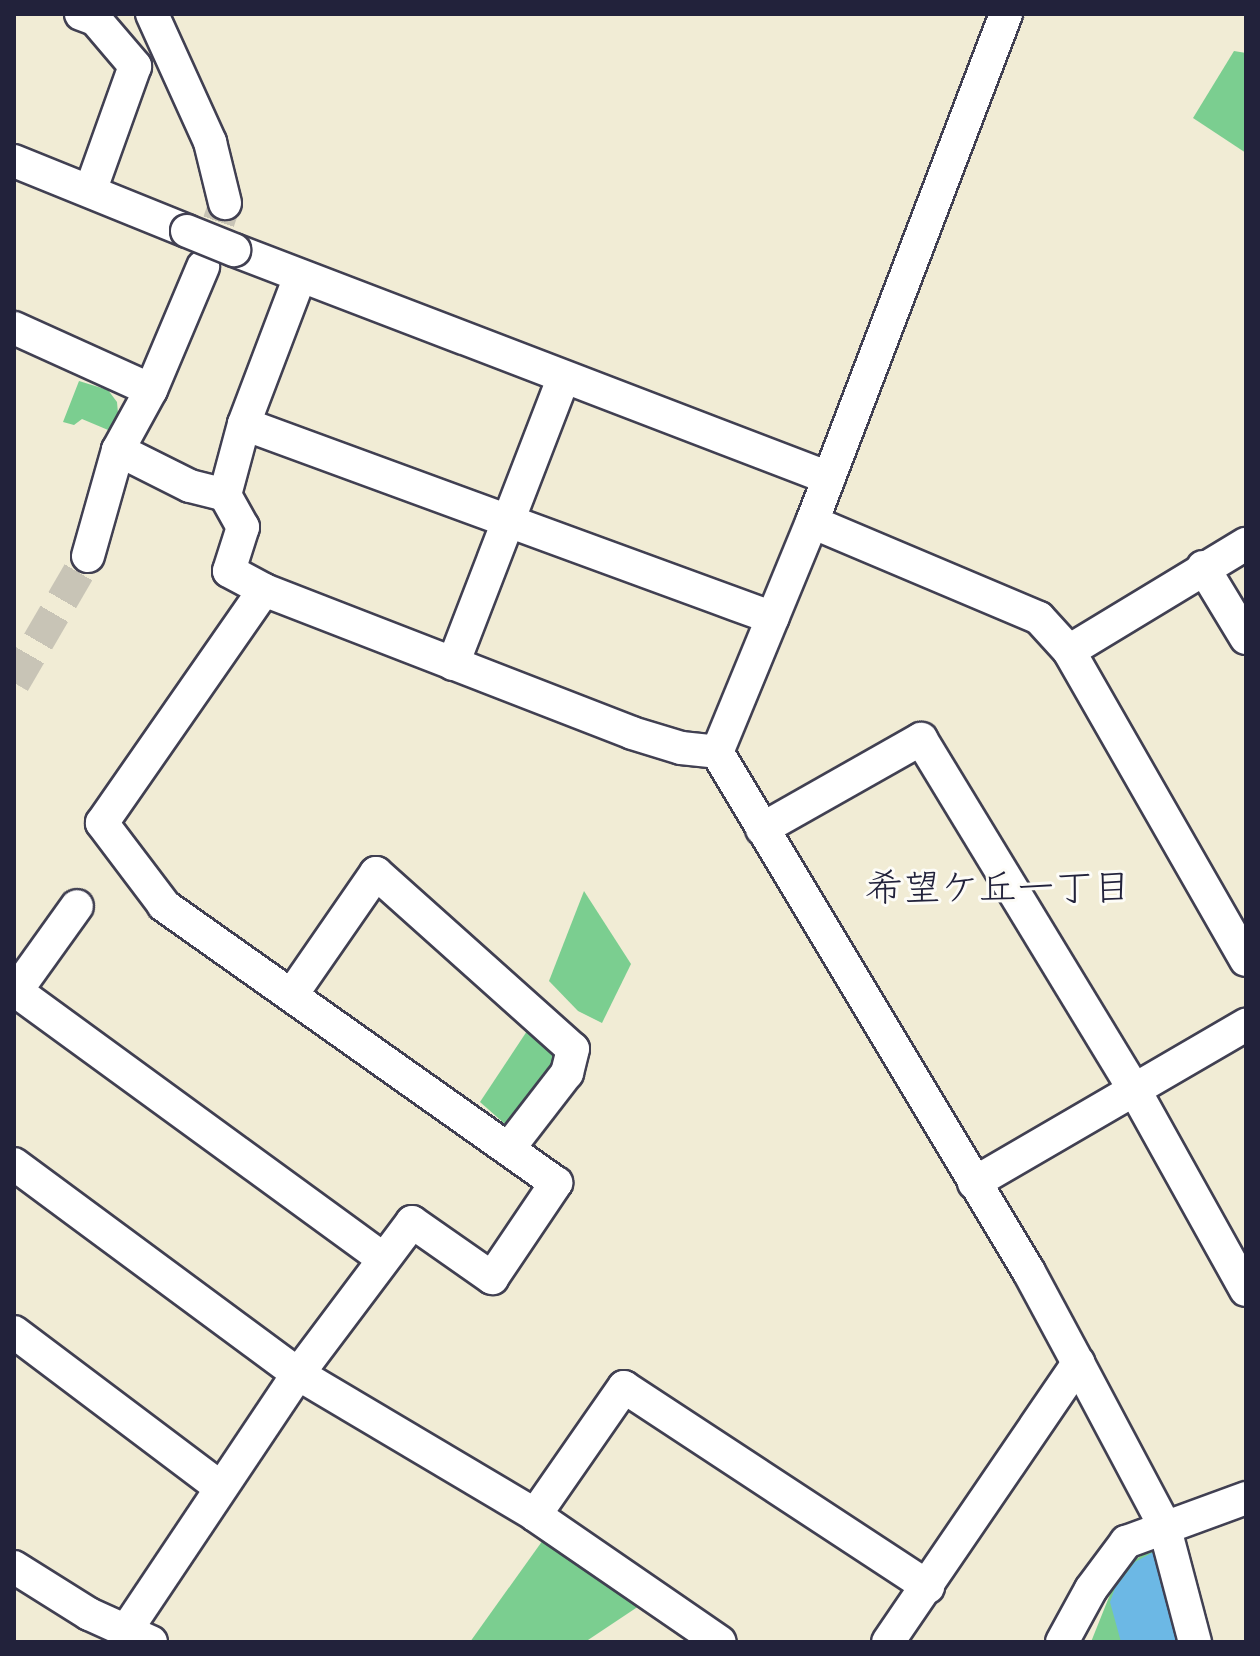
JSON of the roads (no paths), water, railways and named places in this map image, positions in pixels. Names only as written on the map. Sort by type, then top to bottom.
[{"type":"street","points":[[81,14],[95,19],[135,66],[91,189]]},
{"type":"street","points":[[152,14],[210,142],[225,203]]},
{"type":"street","points":[[717,752],[812,522],[1006,14]]},
{"type":"street","points":[[14,161],[91,189],[299,279],[829,478]]},
{"type":"street","points":[[88,556],[118,450],[151,390],[203,267]]},
{"type":"street","points":[[299,279],[244,424],[225,495],[243,527],[229,571],[264,590],[632,733],[681,748],[717,752]]},
{"type":"street","points":[[14,328],[151,390]]},
{"type":"street","points":[[453,664],[563,379]]},
{"type":"street","points":[[244,424],[773,618]]},
{"type":"street","points":[[118,450],[190,486],[225,495]]},
{"type":"street","points":[[812,522],[1039,618],[1069,651],[1246,960]]},
{"type":"street","points":[[1069,651],[1203,567],[1246,544]]},
{"type":"street","points":[[1203,567],[1246,638]]},
{"type":"street","points":[[14,1567],[87,1628],[139,1636],[221,1488],[298,1374],[412,1222],[492,1278],[556,1183],[293,993],[164,905],[102,823],[264,590]]},
{"type":"street","points":[[762,829],[921,739],[1134,1089],[1246,1290]]},
{"type":"street","points":[[717,752],[1078,1363],[1164,1525],[1195,1642]]},
{"type":"street","points":[[293,993],[376,873],[573,1049],[567,1073],[509,1148]]},
{"type":"street","points":[[77,906],[15,992],[384,1259]]},
{"type":"street","points":[[974,1183],[1246,1025]]},
{"type":"street","points":[[14,1164],[298,1374],[535,1515],[720,1642]]},
{"type":"street","points":[[14,1332],[221,1488]]},
{"type":"street","points":[[888,1642],[1078,1363]]},
{"type":"street","points":[[535,1515],[624,1387],[928,1587]]},
{"type":"street","points":[[1062,1642],[1091,1589],[1126,1542],[1164,1525],[1246,1498]]},
{"type":"water","points":[[1157,1550],[1180,1642],[1121,1642],[1110,1602],[1115,1588],[1135,1562]]},
{"type":"tunnel","points":[[203,267],[225,203]]},
{"type":"tunnel","points":[[14,683],[88,556]]},
{"type":"district","name":"希望ケ丘一丁目","points":[[998,892]]}]
